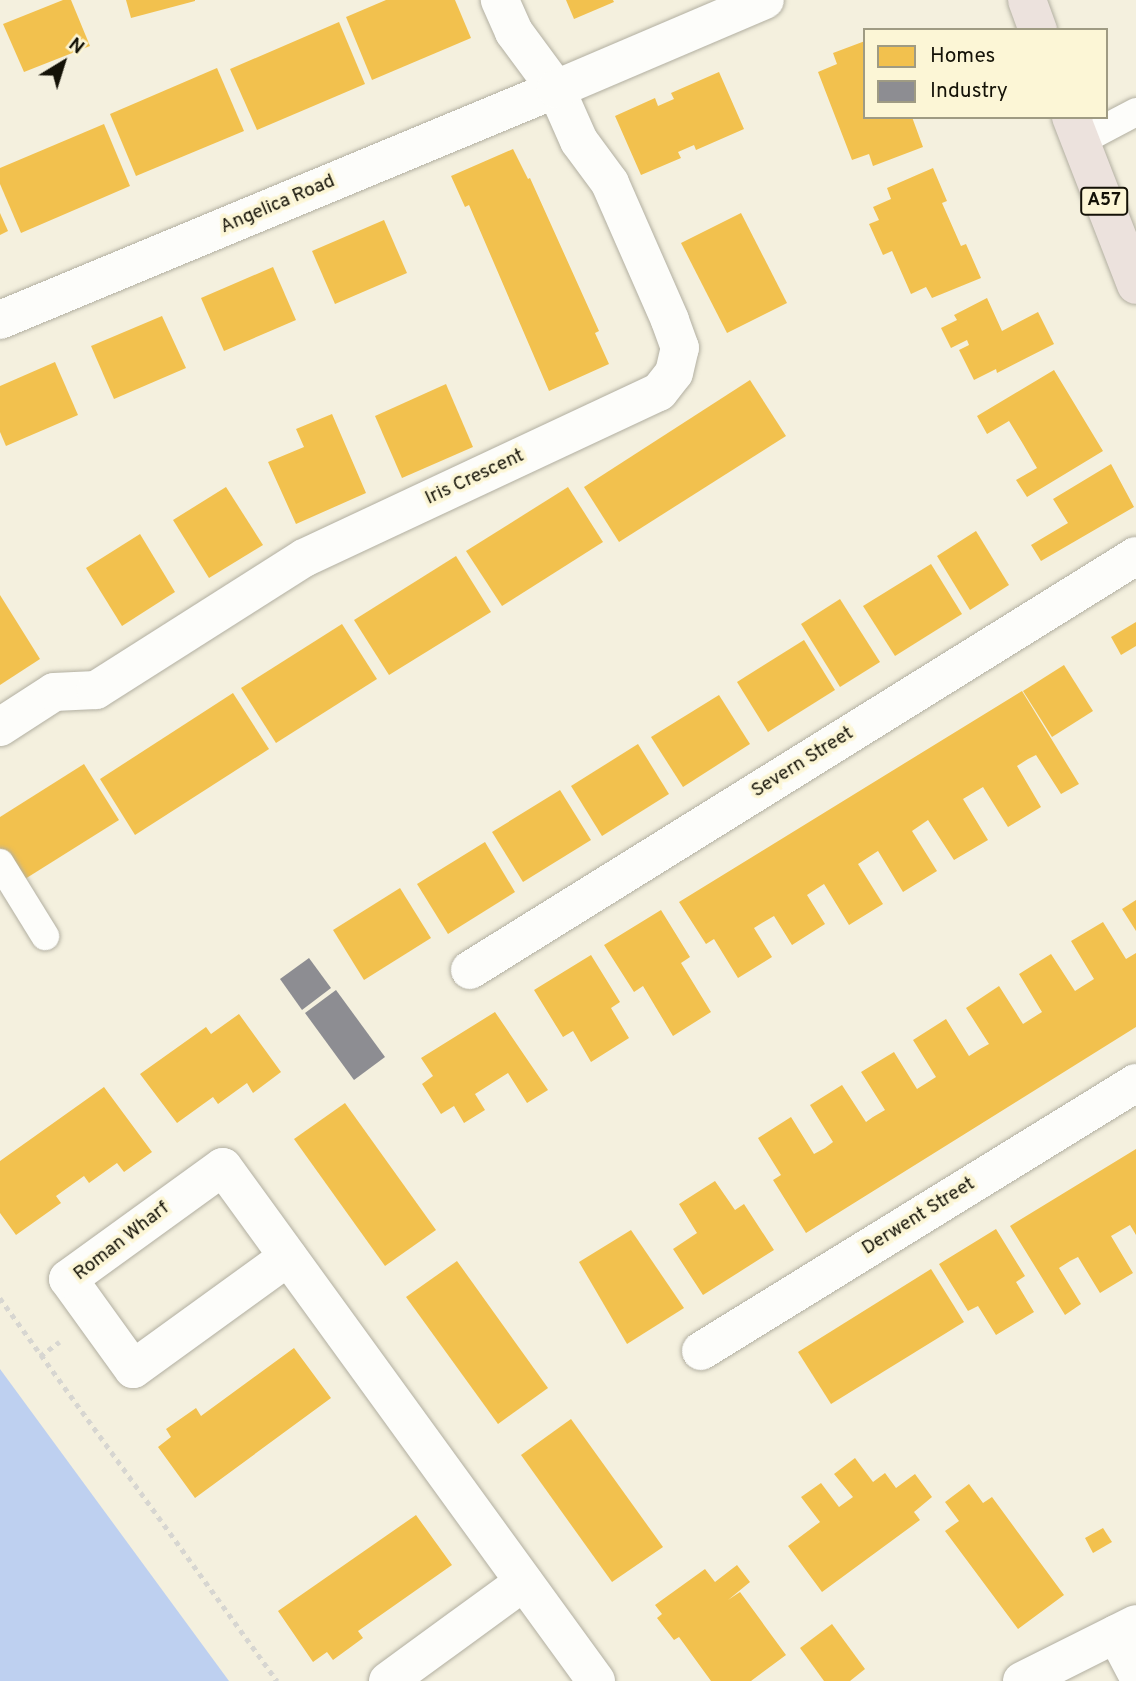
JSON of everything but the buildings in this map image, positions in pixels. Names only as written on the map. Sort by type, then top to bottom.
[{"type":"main road","points":[[1027,0],[1037,28]]},
{"type":"main road","name":"A57","points":[[1076,129],[1136,285]]},
{"type":"street","points":[[500,0],[514,32],[556,89]]},
{"type":"street","name":"Angelica Road","points":[[0,320],[765,0]]},
{"type":"street","name":"Iris Crescent","points":[[0,727],[54,692],[96,690],[304,558],[659,392],[674,373],[680,348],[610,183],[579,141],[556,89]]},
{"type":"street","name":"Severn Street","points":[[470,970],[1136,556]]},
{"type":"street","name":"Derwent Street","points":[[701,1351],[1136,1083]]},
{"type":"street","name":"Roman Wharf","points":[[288,1257],[133,1368],[68,1279],[223,1167],[596,1681]]},
{"type":"street","points":[[387,1681],[524,1582]]},
{"type":"street","points":[[1022,1681],[1126,1629],[1136,1672]]},
{"type":"lane","points":[[1076,129],[1136,112]]},
{"type":"lane","points":[[0,863],[45,936]]},
{"type":"path","points":[[0,1298],[277,1681]]},
{"type":"water","points":[[0,1369],[229,1681],[0,1681]]}]
